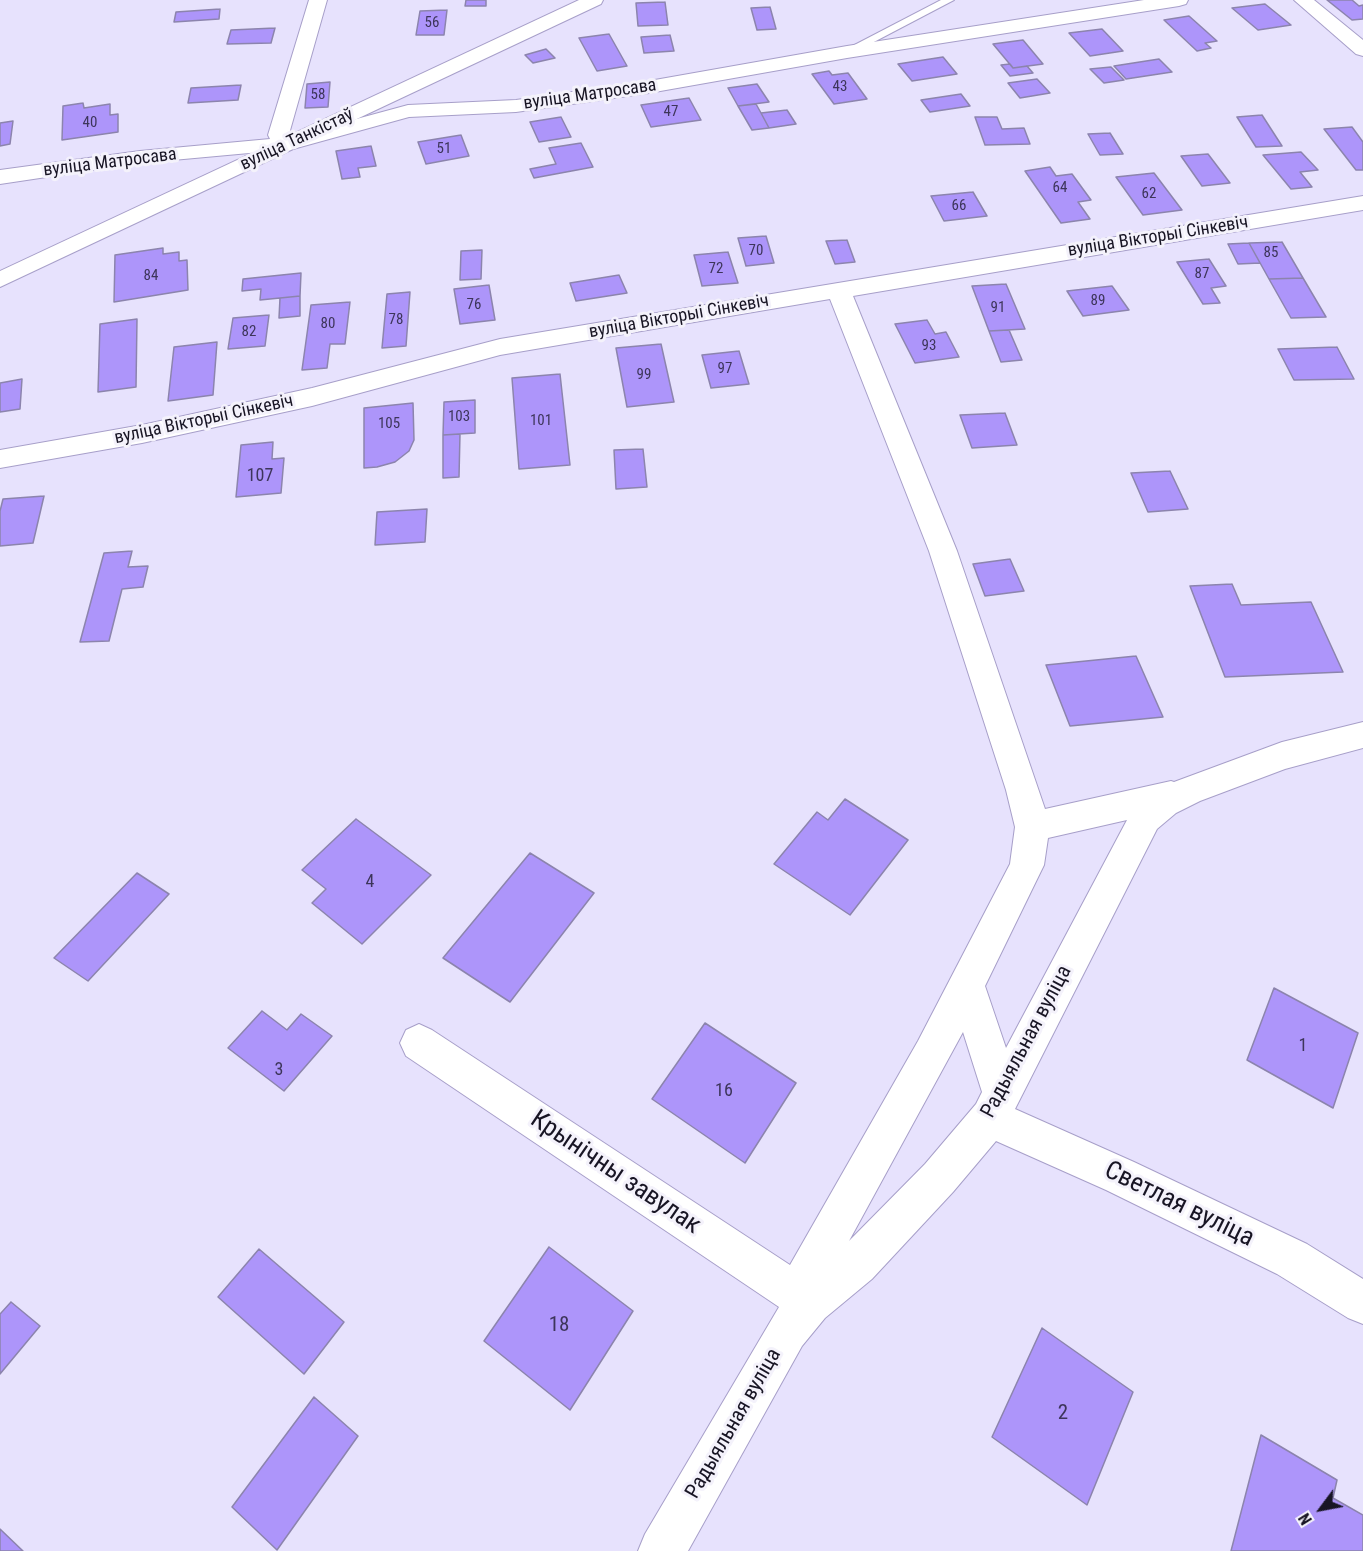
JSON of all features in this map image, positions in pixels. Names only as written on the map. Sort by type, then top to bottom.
[{"type":"street","points":[[293,143],[278,135],[318,0]]},
{"type":"street","name":"вуліца Танкістаў","points":[[0,280],[594,0]]},
{"type":"street","name":"вуліца Матросава","points":[[0,177],[140,157],[293,143],[408,111],[482,108],[649,87],[848,52],[1179,0]]},
{"type":"street","points":[[1303,0],[1363,50]]},
{"type":"street","name":"вуліца Вікторыі Сінкевіч","points":[[0,459],[142,434],[301,399],[500,347],[1363,203]]},
{"type":"street","points":[[804,1299],[932,1054],[1027,865],[1032,827],[1023,790],[943,551],[838,289]]},
{"type":"street","name":"Радыяльная вуліца","points":[[662,1551],[804,1299],[857,1264],[939,1178],[996,1105],[1145,819],[1164,803],[1188,791],[1281,756],[1363,735]]},
{"type":"street","points":[[1032,827],[1188,791]]},
{"type":"street","points":[[966,984],[996,1105]]},
{"type":"street","name":"Крынічны завулак","points":[[419,1043],[804,1299]]},
{"type":"street","name":"Светлая вуліца","points":[[996,1105],[1120,1176],[1292,1259],[1363,1303]]},
{"type":"lane","points":[[848,52],[949,0]]},
{"type":"building","points":[[466,0],[486,0],[486,6],[465,6]]},
{"type":"building","points":[[1327,0],[1352,0],[1359,6],[1363,5],[1363,19],[1352,20]]},
{"type":"building","points":[[665,2],[668,25],[638,26],[636,3]]},
{"type":"building","points":[[1265,4],[1291,25],[1258,30],[1232,8]]},
{"type":"building","points":[[770,7],[776,29],[757,30],[751,8]]},
{"type":"building","points":[[220,9],[219,19],[174,22],[176,12]]},
{"type":"building","points":[[447,10],[444,35],[416,35],[420,11]]},
{"type":"building","points":[[1189,16],[1217,41],[1205,43],[1211,48],[1197,51],[1164,20]]},
{"type":"building","points":[[275,28],[271,43],[227,44],[231,30]]},
{"type":"building","points":[[1102,29],[1123,51],[1090,56],[1069,33]]},
{"type":"building","points":[[609,34],[627,66],[597,71],[579,38]]},
{"type":"building","points":[[670,35],[674,51],[644,53],[641,37]]},
{"type":"building","points":[[1023,40],[1043,64],[1013,68],[993,44]]},
{"type":"building","points":[[546,49],[555,58],[533,63],[525,55]]},
{"type":"building","points":[[943,57],[957,74],[912,81],[898,64]]},
{"type":"building","points":[[1159,59],[1172,72],[1126,79],[1114,66]]},
{"type":"building","points":[[1010,64],[1013,68],[1027,66],[1033,73],[1010,76],[1001,65]]},
{"type":"building","points":[[1111,67],[1124,80],[1104,83],[1090,69]]},
{"type":"building","points":[[829,71],[832,75],[848,73],[867,99],[834,104],[812,74]]},
{"type":"building","points":[[1037,79],[1050,93],[1020,98],[1008,83]]},
{"type":"building","points":[[330,82],[328,107],[305,108],[307,84]]},
{"type":"building","points":[[757,84],[769,102],[738,106],[728,88]]},
{"type":"building","points":[[241,85],[238,100],[188,103],[191,88]]},
{"type":"building","points":[[961,94],[970,106],[930,112],[921,100]]},
{"type":"building","points":[[689,98],[701,120],[651,127],[641,105]]},
{"type":"building","points":[[83,103],[84,108],[110,104],[110,115],[118,114],[118,132],[62,140],[63,106]]},
{"type":"building","points":[[756,104],[769,128],[752,130],[738,106]]},
{"type":"building","points":[[787,110],[796,124],[769,128],[761,113]]},
{"type":"building","points":[[1262,115],[1282,146],[1256,147],[1237,117]]},
{"type":"building","points":[[561,117],[571,137],[539,142],[530,122]]},
{"type":"building","points":[[975,117],[997,117],[1002,129],[1024,128],[1030,144],[985,145]]},
{"type":"building","points":[[13,121],[10,144],[0,146],[0,123]]},
{"type":"building","points":[[1352,127],[1363,142],[1363,170],[1356,170],[1324,129]]},
{"type":"building","points":[[1110,133],[1123,154],[1100,155],[1088,134]]},
{"type":"building","points":[[461,135],[469,156],[426,164],[418,142]]},
{"type":"building","points":[[581,143],[593,167],[534,178],[530,169],[556,164],[549,148]]},
{"type":"building","points":[[371,146],[376,166],[358,168],[360,177],[342,179],[336,151]]},
{"type":"building","points":[[1301,152],[1318,170],[1300,172],[1312,187],[1291,189],[1263,155]]},
{"type":"building","points":[[1208,154],[1230,183],[1202,186],[1181,156]]},
{"type":"building","points":[[1050,167],[1056,176],[1072,174],[1091,200],[1078,202],[1090,219],[1061,223],[1025,171]]},
{"type":"building","points":[[1154,173],[1182,210],[1143,215],[1116,177]]},
{"type":"building","points":[[973,192],[987,216],[944,221],[931,196]]},
{"type":"building","points":[[766,236],[774,263],[746,266],[738,238]]},
{"type":"building","points":[[847,240],[855,262],[835,264],[826,241]]},
{"type":"building","points":[[1282,242],[1303,278],[1269,279],[1249,243]]},
{"type":"building","points":[[1249,243],[1260,263],[1238,264],[1228,244]]},
{"type":"building","points":[[163,248],[163,254],[179,252],[179,261],[187,260],[188,290],[114,302],[115,255]]},
{"type":"building","points":[[482,250],[481,279],[460,280],[461,251]]},
{"type":"building","points":[[728,252],[738,283],[702,286],[694,255]]},
{"type":"building","points":[[1209,259],[1226,286],[1211,288],[1220,303],[1203,304],[1177,262]]},
{"type":"building","points":[[301,273],[300,296],[260,300],[261,289],[242,291],[243,279]]},
{"type":"building","points":[[619,275],[627,293],[576,301],[570,283]]},
{"type":"building","points":[[1303,278],[1326,317],[1291,318],[1269,279]]},
{"type":"building","points":[[1006,284],[1025,329],[989,331],[972,286]]},
{"type":"building","points":[[489,285],[495,320],[460,324],[454,289]]},
{"type":"building","points":[[1112,286],[1129,310],[1083,316],[1067,291]]},
{"type":"building","points":[[410,292],[406,346],[382,348],[387,294]]},
{"type":"building","points":[[300,296],[300,316],[279,318],[280,298]]},
{"type":"building","points":[[350,302],[345,344],[330,344],[327,368],[302,370],[311,305]]},
{"type":"building","points":[[269,315],[265,346],[228,349],[233,318]]},
{"type":"building","points":[[137,319],[136,387],[98,392],[100,324]]},
{"type":"building","points":[[927,320],[935,334],[946,332],[959,357],[915,363],[895,324]]},
{"type":"building","points":[[1009,330],[1022,360],[1001,362],[989,331]]},
{"type":"building","points":[[217,342],[213,395],[168,401],[174,347]]},
{"type":"building","points":[[661,344],[674,402],[627,407],[616,348]]},
{"type":"building","points":[[1337,347],[1354,379],[1294,380],[1278,349]]},
{"type":"building","points":[[739,351],[749,384],[711,388],[702,355]]},
{"type":"building","points":[[560,374],[570,465],[519,469],[512,378]]},
{"type":"building","points":[[22,379],[20,409],[0,412],[0,383]]},
{"type":"building","points":[[475,400],[475,433],[443,435],[444,402]]},
{"type":"building","points":[[413,403],[414,440],[409,451],[395,462],[364,468],[364,408]]},
{"type":"building","points":[[1005,413],[1017,445],[972,448],[960,415]]},
{"type":"building","points":[[460,434],[459,477],[443,478],[443,435]]},
{"type":"building","points":[[273,442],[272,459],[284,458],[281,493],[236,497],[241,445]]},
{"type":"building","points":[[643,449],[647,487],[616,489],[614,450]]},
{"type":"building","points":[[1170,471],[1188,509],[1148,512],[1131,473]]},
{"type":"building","points":[[44,496],[33,543],[0,546],[0,511],[3,499]]},
{"type":"building","points":[[427,509],[425,542],[375,545],[377,512]]},
{"type":"building","points":[[132,551],[128,567],[148,566],[143,587],[122,589],[109,641],[80,642],[104,553]]},
{"type":"building","points":[[1010,559],[1024,591],[985,596],[973,564]]},
{"type":"building","points":[[1232,584],[1241,605],[1311,602],[1343,672],[1225,677],[1190,586]]},
{"type":"building","points":[[1136,656],[1163,717],[1070,726],[1046,665]]},
{"type":"building","points":[[845,799],[908,840],[850,915],[774,864],[817,812],[828,820]]},
{"type":"building","points":[[356,819],[431,875],[362,944],[312,903],[326,889],[302,870]]},
{"type":"building","points":[[530,853],[594,893],[510,1002],[443,958]]},
{"type":"building","points":[[137,873],[169,894],[88,981],[54,958]]},
{"type":"building","points":[[1274,988],[1358,1033],[1333,1108],[1247,1060]]},
{"type":"building","points":[[262,1011],[287,1030],[301,1014],[332,1036],[284,1091],[228,1048]]},
{"type":"building","points":[[705,1023],[796,1083],[745,1163],[652,1099]]},
{"type":"building","points":[[549,1247],[633,1311],[570,1410],[484,1341]]},
{"type":"building","points":[[259,1249],[344,1322],[304,1374],[218,1297]]},
{"type":"building","points":[[11,1302],[40,1326],[0,1374],[0,1314]]},
{"type":"building","points":[[1042,1328],[1133,1392],[1087,1505],[992,1437]]},
{"type":"building","points":[[314,1397],[358,1436],[277,1550],[232,1507]]},
{"type":"building","points":[[1261,1435],[1337,1480],[1333,1498],[1363,1515],[1363,1551],[1231,1551]]},
{"type":"building","points":[[0,1529],[23,1551],[0,1551]]}]
